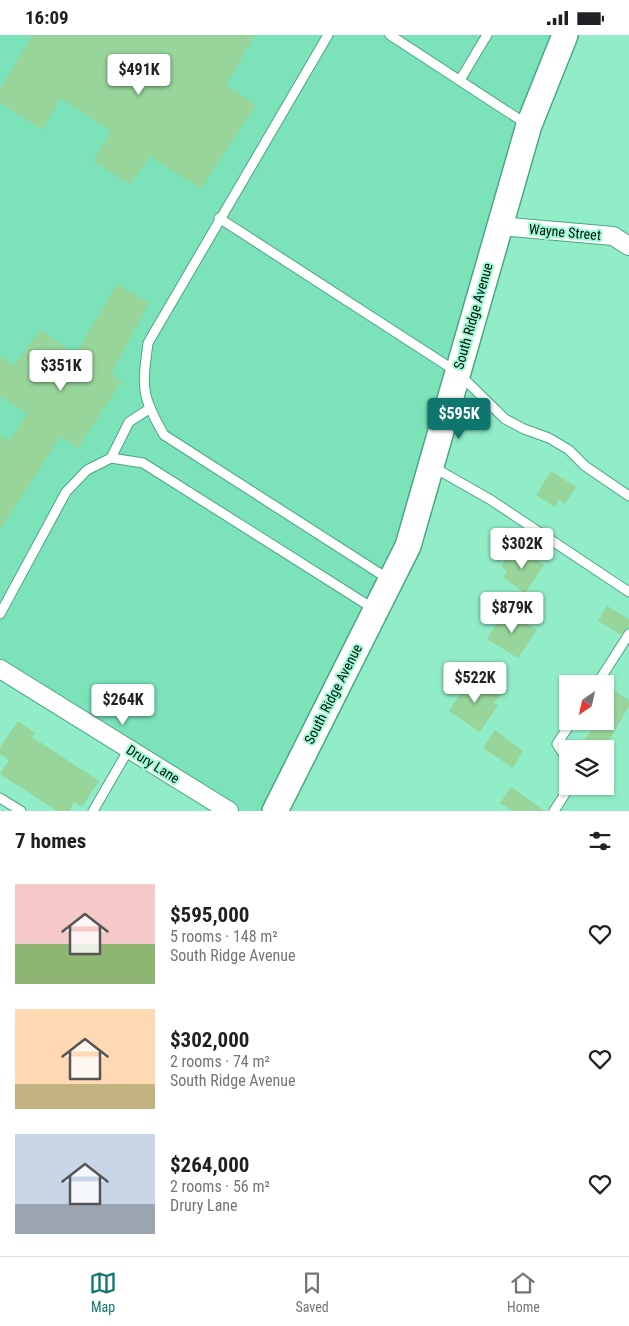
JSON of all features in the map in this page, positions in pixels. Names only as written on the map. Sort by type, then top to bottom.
[{"type":"street","name":"South Ridge Avenue","points":[[275,811],[408,546],[498,226],[529,125],[565,35]]},
{"type":"street","name":"Wayne Street","points":[[498,226],[613,236],[629,246]]},
{"type":"street","name":"Drury Lane","points":[[0,669],[229,811]]},
{"type":"lane","points":[[328,35],[219,218],[148,343],[144,391],[149,409],[164,435],[391,580]]},
{"type":"lane","points":[[390,35],[529,125]]},
{"type":"lane","points":[[460,80],[487,35]]},
{"type":"lane","points":[[219,218],[457,373],[505,419],[524,429],[549,438],[569,450],[585,466],[629,496]]},
{"type":"lane","points":[[111,458],[129,422],[149,409]]},
{"type":"lane","points":[[0,614],[66,492],[86,470],[111,458],[143,463],[375,610]]},
{"type":"lane","points":[[431,465],[491,500],[629,592]]},
{"type":"lane","points":[[603,675],[629,634]]},
{"type":"lane","points":[[93,811],[128,749]]},
{"type":"lane","points":[[554,811],[564,795]]},
{"type":"lane","points":[[0,798],[21,811]]},
{"type":"shaded area","points":[[0,35],[565,35],[408,546],[275,811],[229,811],[0,669]]},
{"type":"building","points":[[32,35],[255,35],[226,85],[256,105],[201,189],[150,156],[130,185],[93,161],[111,131],[60,98],[43,130],[0,103],[0,90]]},
{"type":"building","points":[[117,284],[149,303],[111,375],[122,381],[78,448],[61,436],[0,530],[0,435],[9,441],[27,414],[0,396],[0,357],[14,365],[41,329],[75,355]]},
{"type":"building","points":[[551,471],[576,487],[565,504],[559,500],[555,507],[536,495]]},
{"type":"building","points":[[523,549],[544,565],[525,593],[503,577],[507,571],[501,566],[511,551],[517,556]]},
{"type":"building","points":[[607,606],[629,619],[629,628],[621,635],[598,621]]},
{"type":"building","points":[[505,610],[537,630],[518,658],[487,639]]},
{"type":"building","points":[[472,676],[500,695],[494,703],[498,705],[480,732],[449,711]]},
{"type":"building","points":[[615,691],[629,700],[629,706],[609,740],[585,740],[591,730],[614,730]]},
{"type":"building","points":[[18,721],[35,733],[32,737],[99,781],[82,807],[74,802],[69,811],[57,811],[0,774],[9,760],[0,754],[0,747]]},
{"type":"building","points":[[495,730],[523,751],[513,768],[483,748]]},
{"type":"building","points":[[511,787],[545,811],[512,811],[500,803]]}]
